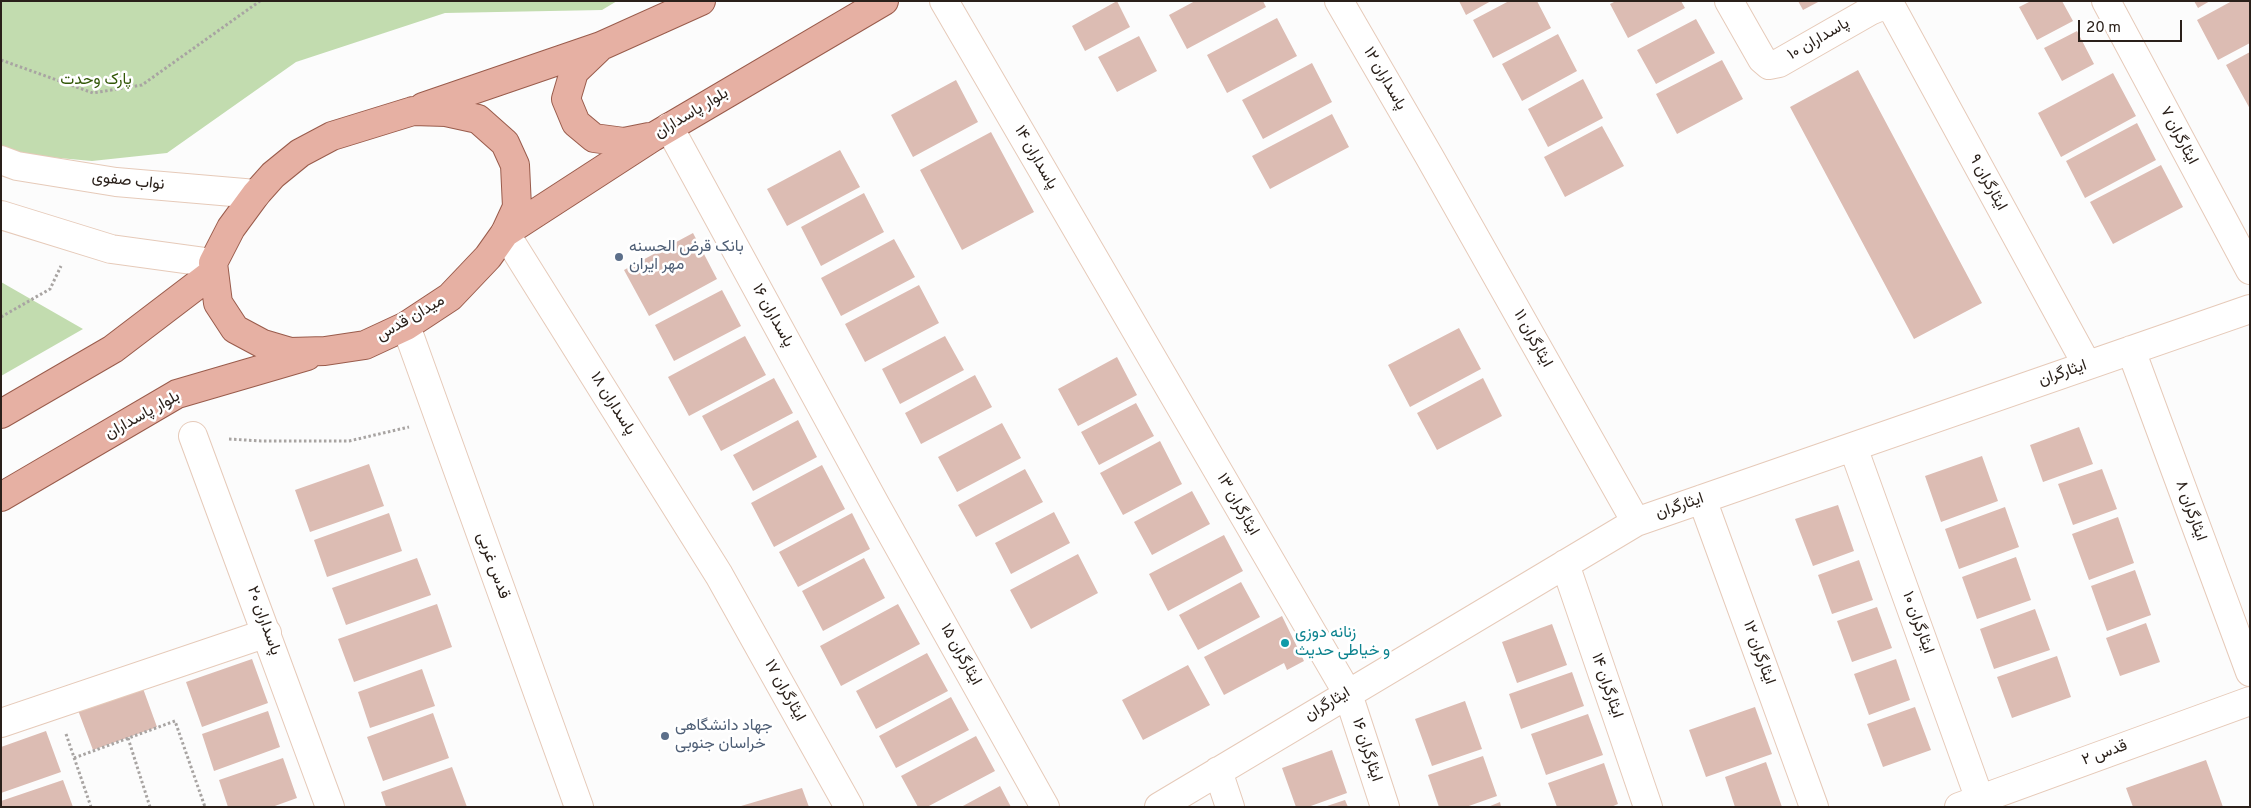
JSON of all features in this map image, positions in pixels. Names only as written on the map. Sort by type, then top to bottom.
[{"type":"main road","points":[[413,111],[601,46],[701,1]]},
{"type":"main road","name":"بلوار پاسداران","points":[[505,232],[661,132],[884,1]]},
{"type":"main road","points":[[601,46],[574,72],[566,98],[576,124],[594,138],[624,142],[661,132]]},
{"type":"main road","name":"میدان قدس","points":[[413,111],[446,112],[478,119],[504,143],[515,165],[518,207],[488,258],[450,297],[406,326],[365,345],[324,351],[290,352],[263,344],[235,329],[218,303],[213,268],[231,228],[256,194],[273,175],[300,152],[332,136],[413,111]]},
{"type":"main road","points":[[1,414],[113,349],[213,268]]},
{"type":"main road","name":"بلوار پاسداران","points":[[1,497],[177,394],[324,351]]},
{"type":"street","name":"پاسداران ۱۴","points":[[944,1],[1126,315]]},
{"type":"street","name":"پاسداران ۱۲","points":[[1339,1],[1429,156]]},
{"type":"street","name":"پاسداران ۱۰","points":[[1729,1],[1762,59],[1769,65],[1779,63],[1882,6]]},
{"type":"street","name":"ایثارگران ۷","points":[[2106,1],[2250,270]]},
{"type":"street","name":"ایثارگران ۹","points":[[1882,6],[1893,10],[2087,365]]},
{"type":"street","name":"پاسداران ۱۶","points":[[661,132],[875,504]]},
{"type":"street","name":"ایثارگران ۱۱","points":[[1429,156],[1636,522]]},
{"type":"street","name":"نواب صفوی","points":[[1,160],[17,166],[116,182],[256,194]]},
{"type":"street","points":[[1,215],[111,249],[213,268]]},
{"type":"street","name":"پاسداران ۱۸","points":[[505,232],[719,575]]},
{"type":"street","name":"ایثارگران","points":[[1158,807],[1636,522],[2250,309]]},
{"type":"street","name":"ایثارگران ۱۳","points":[[1126,315],[1348,694]]},
{"type":"street","name":"قدس غربی","points":[[406,326],[579,807]]},
{"type":"street","name":"ایثارگران ۸","points":[[2131,350],[2250,672]]},
{"type":"street","name":"پاسداران ۲۰","points":[[193,436],[267,632],[330,807]]},
{"type":"street","name":"ایثارگران ۱۰","points":[[1853,447],[1970,803]]},
{"type":"street","name":"ایثارگران ۱۲","points":[[1702,499],[1814,807]]},
{"type":"street","name":"ایثارگران ۱۵","points":[[875,504],[1045,807]]},
{"type":"street","name":"ایثارگران ۱۴","points":[[1565,564],[1648,807]]},
{"type":"street","name":"ایثارگران ۱۷","points":[[719,575],[849,807]]},
{"type":"street","points":[[1,724],[267,632]]},
{"type":"street","name":"ایثارگران ۱۶","points":[[1348,694],[1384,807]]},
{"type":"street","name":"قدس ۲","points":[[1970,803],[2250,701]]},
{"type":"street","points":[[1218,771],[1230,807]]},
{"type":"path","points":[[1,60],[93,93],[142,85],[260,1]]},
{"type":"path","points":[[193,436],[262,441],[349,440],[440,420]]},
{"type":"path","points":[[55,705],[91,807]]},
{"type":"path","points":[[74,758],[174,721],[204,806]]},
{"type":"path","points":[[128,738],[150,807]]},
{"type":"green space","name":"پارک وحدت","points":[[1,1],[617,1],[602,10],[445,13],[296,62],[167,153],[92,161],[15,154],[1,148]]},
{"type":"green space","points":[[1,282],[83,329],[1,376]]},
{"type":"building","points":[[1117,1],[1130,27],[1085,51],[1072,26]]},
{"type":"building","points":[[1195,1],[1263,1],[1266,7],[1187,49],[1169,15]]},
{"type":"building","points":[[1459,1],[1491,1],[1466,15]]},
{"type":"building","points":[[1509,1],[1537,1],[1551,28],[1493,58],[1473,20]]},
{"type":"building","points":[[1616,1],[1681,1],[1685,8],[1628,38],[1610,4]]},
{"type":"building","points":[[1798,1],[1820,1],[1803,10]]},
{"type":"building","points":[[2031,1],[2062,1],[2073,21],[2037,40],[2019,7]]},
{"type":"building","points":[[2194,1],[2210,1],[2198,8]]},
{"type":"building","points":[[2232,1],[2250,1],[2250,43],[2218,60],[2197,20]]},
{"type":"building","points":[[1277,18],[1297,56],[1227,93],[1207,55]]},
{"type":"building","points":[[1696,19],[1715,53],[1656,84],[1637,50]]},
{"type":"building","points":[[2077,31],[2094,64],[2062,81],[2044,48]]},
{"type":"building","points":[[1558,34],[1577,71],[1522,101],[1502,64]]},
{"type":"building","points":[[1139,36],[1157,71],[1117,92],[1098,57]]},
{"type":"building","points":[[2250,52],[2250,109],[2226,65]]},
{"type":"building","points":[[1722,60],[1743,99],[1677,134],[1656,94]]},
{"type":"building","points":[[1312,63],[1332,102],[1263,139],[1242,100]]},
{"type":"building","points":[[1858,70],[1982,303],[1914,339],[1790,107]]},
{"type":"building","points":[[2113,73],[2136,116],[2061,157],[2038,113]]},
{"type":"building","points":[[1583,79],[1603,118],[1548,147],[1528,109]]},
{"type":"building","points":[[956,80],[978,122],[913,157],[891,115]]},
{"type":"building","points":[[1332,114],[1349,147],[1270,189],[1252,156]]},
{"type":"building","points":[[2137,123],[2156,160],[2085,198],[2066,161]]},
{"type":"building","points":[[1602,126],[1624,166],[1565,197],[1544,157]]},
{"type":"building","points":[[991,132],[1034,212],[962,250],[920,170]]},
{"type":"building","points":[[840,150],[860,187],[787,226],[767,189]]},
{"type":"building","points":[[2161,165],[2183,207],[2113,244],[2090,202]]},
{"type":"building","points":[[864,193],[884,232],[821,266],[801,227]]},
{"type":"building","points":[[693,233],[717,279],[649,316],[624,270]]},
{"type":"building","points":[[894,239],[915,277],[841,316],[821,278]]},
{"type":"building","points":[[919,285],[939,323],[865,362],[845,324]]},
{"type":"building","points":[[722,290],[741,326],[674,361],[655,325]]},
{"type":"building","points":[[1459,328],[1481,369],[1410,407],[1388,365]]},
{"type":"building","points":[[745,336],[766,375],[689,416],[668,377]]},
{"type":"building","points":[[945,336],[964,370],[900,404],[882,369]]},
{"type":"building","points":[[1117,357],[1137,395],[1078,426],[1058,389]]},
{"type":"building","points":[[975,375],[992,407],[921,444],[905,413]]},
{"type":"building","points":[[774,378],[793,413],[721,451],[702,416]]},
{"type":"building","points":[[1483,378],[1502,416],[1437,450],[1417,413]]},
{"type":"building","points":[[1136,403],[1154,436],[1099,465],[1081,432]]},
{"type":"building","points":[[798,420],[817,457],[753,491],[733,455]]},
{"type":"building","points":[[1002,423],[1021,458],[957,492],[938,457]]},
{"type":"building","points":[[2079,427],[2093,464],[2043,482],[2030,445]]},
{"type":"building","points":[[1160,441],[1182,484],[1123,515],[1100,473]]},
{"type":"building","points":[[1982,456],[1998,501],[1941,522],[1925,476]]},
{"type":"building","points":[[369,464],[384,506],[310,532],[295,490]]},
{"type":"building","points":[[822,465],[845,509],[774,547],[751,503]]},
{"type":"building","points":[[1025,469],[1043,502],[976,537],[958,505]]},
{"type":"building","points":[[2102,469],[2117,509],[2073,525],[2058,484]]},
{"type":"building","points":[[1192,491],[1210,524],[1152,555],[1134,522]]},
{"type":"building","points":[[1838,505],[1854,551],[1813,566],[1795,519]]},
{"type":"building","points":[[2005,507],[2019,547],[1959,569],[1945,529]]},
{"type":"building","points":[[1054,512],[1070,543],[1011,574],[995,543]]},
{"type":"building","points":[[389,513],[402,551],[327,577],[314,540]]},
{"type":"building","points":[[852,513],[870,549],[798,587],[779,552]]},
{"type":"building","points":[[2118,517],[2134,563],[2089,580],[2072,534]]},
{"type":"building","points":[[1224,535],[1243,571],[1168,611],[1149,574]]},
{"type":"building","points":[[1078,554],[1098,593],[1031,629],[1010,590]]},
{"type":"building","points":[[2016,557],[2031,600],[1977,619],[1962,577]]},
{"type":"building","points":[[417,558],[431,595],[346,625],[332,588]]},
{"type":"building","points":[[864,558],[885,598],[823,631],[802,591]]},
{"type":"building","points":[[1859,560],[1873,600],[1832,614],[1818,575]]},
{"type":"building","points":[[2135,570],[2151,615],[2107,631],[2091,586]]},
{"type":"building","points":[[1241,582],[1260,617],[1198,650],[1179,615]]},
{"type":"building","points":[[437,604],[452,647],[354,682],[338,639]]},
{"type":"building","points":[[898,604],[920,644],[841,686],[820,646]]},
{"type":"building","points":[[1877,607],[1892,648],[1852,662],[1837,621]]},
{"type":"building","points":[[2035,609],[2050,650],[1994,669],[1980,629]]},
{"type":"building","points":[[1282,616],[1304,661],[1287,670],[1284,663],[1224,695],[1204,657]]},
{"type":"building","points":[[2146,623],[2160,662],[2120,676],[2106,638]]},
{"type":"building","points":[[1552,624],[1567,665],[1517,683],[1502,642]]},
{"type":"building","points":[[927,653],[948,691],[876,729],[856,691]]},
{"type":"building","points":[[2057,656],[2071,697],[2012,718],[1997,677]]},
{"type":"building","points":[[252,659],[268,703],[202,727],[186,682]]},
{"type":"building","points":[[1896,659],[1910,700],[1869,715],[1854,674]]},
{"type":"building","points":[[1188,665],[1210,705],[1143,740],[1122,700]]},
{"type":"building","points":[[422,669],[435,706],[370,728],[358,692]]},
{"type":"building","points":[[1572,672],[1584,706],[1521,729],[1509,694]]},
{"type":"building","points":[[141,683],[157,727],[93,750],[76,705]]},
{"type":"building","points":[[951,697],[969,730],[896,768],[879,736]]},
{"type":"building","points":[[1465,701],[1482,749],[1432,766],[1415,719]]},
{"type":"building","points":[[1755,707],[1772,754],[1706,777],[1689,730]]},
{"type":"building","points":[[1915,707],[1931,750],[1883,767],[1867,724]]},
{"type":"building","points":[[268,711],[280,747],[214,771],[202,734]]},
{"type":"building","points":[[433,713],[449,758],[383,781],[367,737]]},
{"type":"building","points":[[1588,714],[1603,755],[1546,775],[1531,734]]},
{"type":"building","points":[[46,731],[61,772],[1,793],[1,747]]},
{"type":"building","points":[[976,736],[995,771],[927,807],[918,807],[901,776]]},
{"type":"building","points":[[1332,750],[1347,793],[1308,807],[1296,807],[1282,768]]},
{"type":"building","points":[[1483,756],[1497,796],[1466,807],[1439,807],[1428,775]]},
{"type":"building","points":[[283,758],[297,798],[272,807],[228,807],[219,780]]},
{"type":"building","points":[[2206,760],[2223,807],[2133,807],[2126,788]]},
{"type":"building","points":[[1766,762],[1782,807],[1735,807],[1725,777]]},
{"type":"building","points":[[1604,763],[1618,804],[1611,807],[1557,807],[1548,783]]},
{"type":"building","points":[[452,767],[467,807],[386,807],[381,792]]},
{"type":"building","points":[[63,780],[73,807],[1,807],[1,801]]},
{"type":"building","points":[[1000,786],[1011,807],[961,807]]},
{"type":"building","points":[[802,788],[809,807],[741,807],[741,806]]},
{"type":"building","points":[[1345,800],[1348,807],[1327,807],[1327,806]]},
{"type":"building","points":[[1500,802],[1501,807],[1488,807]]},
{"type":"place","name":"بانک قرض الحسنه مهر ایران","points":[[619,257]]},
{"type":"place","name":"زنانه دوزی و خیاطی حدیث","points":[[1285,643]]},
{"type":"place","name":"جهاد دانشگاهی خراسان جنوبی","points":[[665,736]]}]
